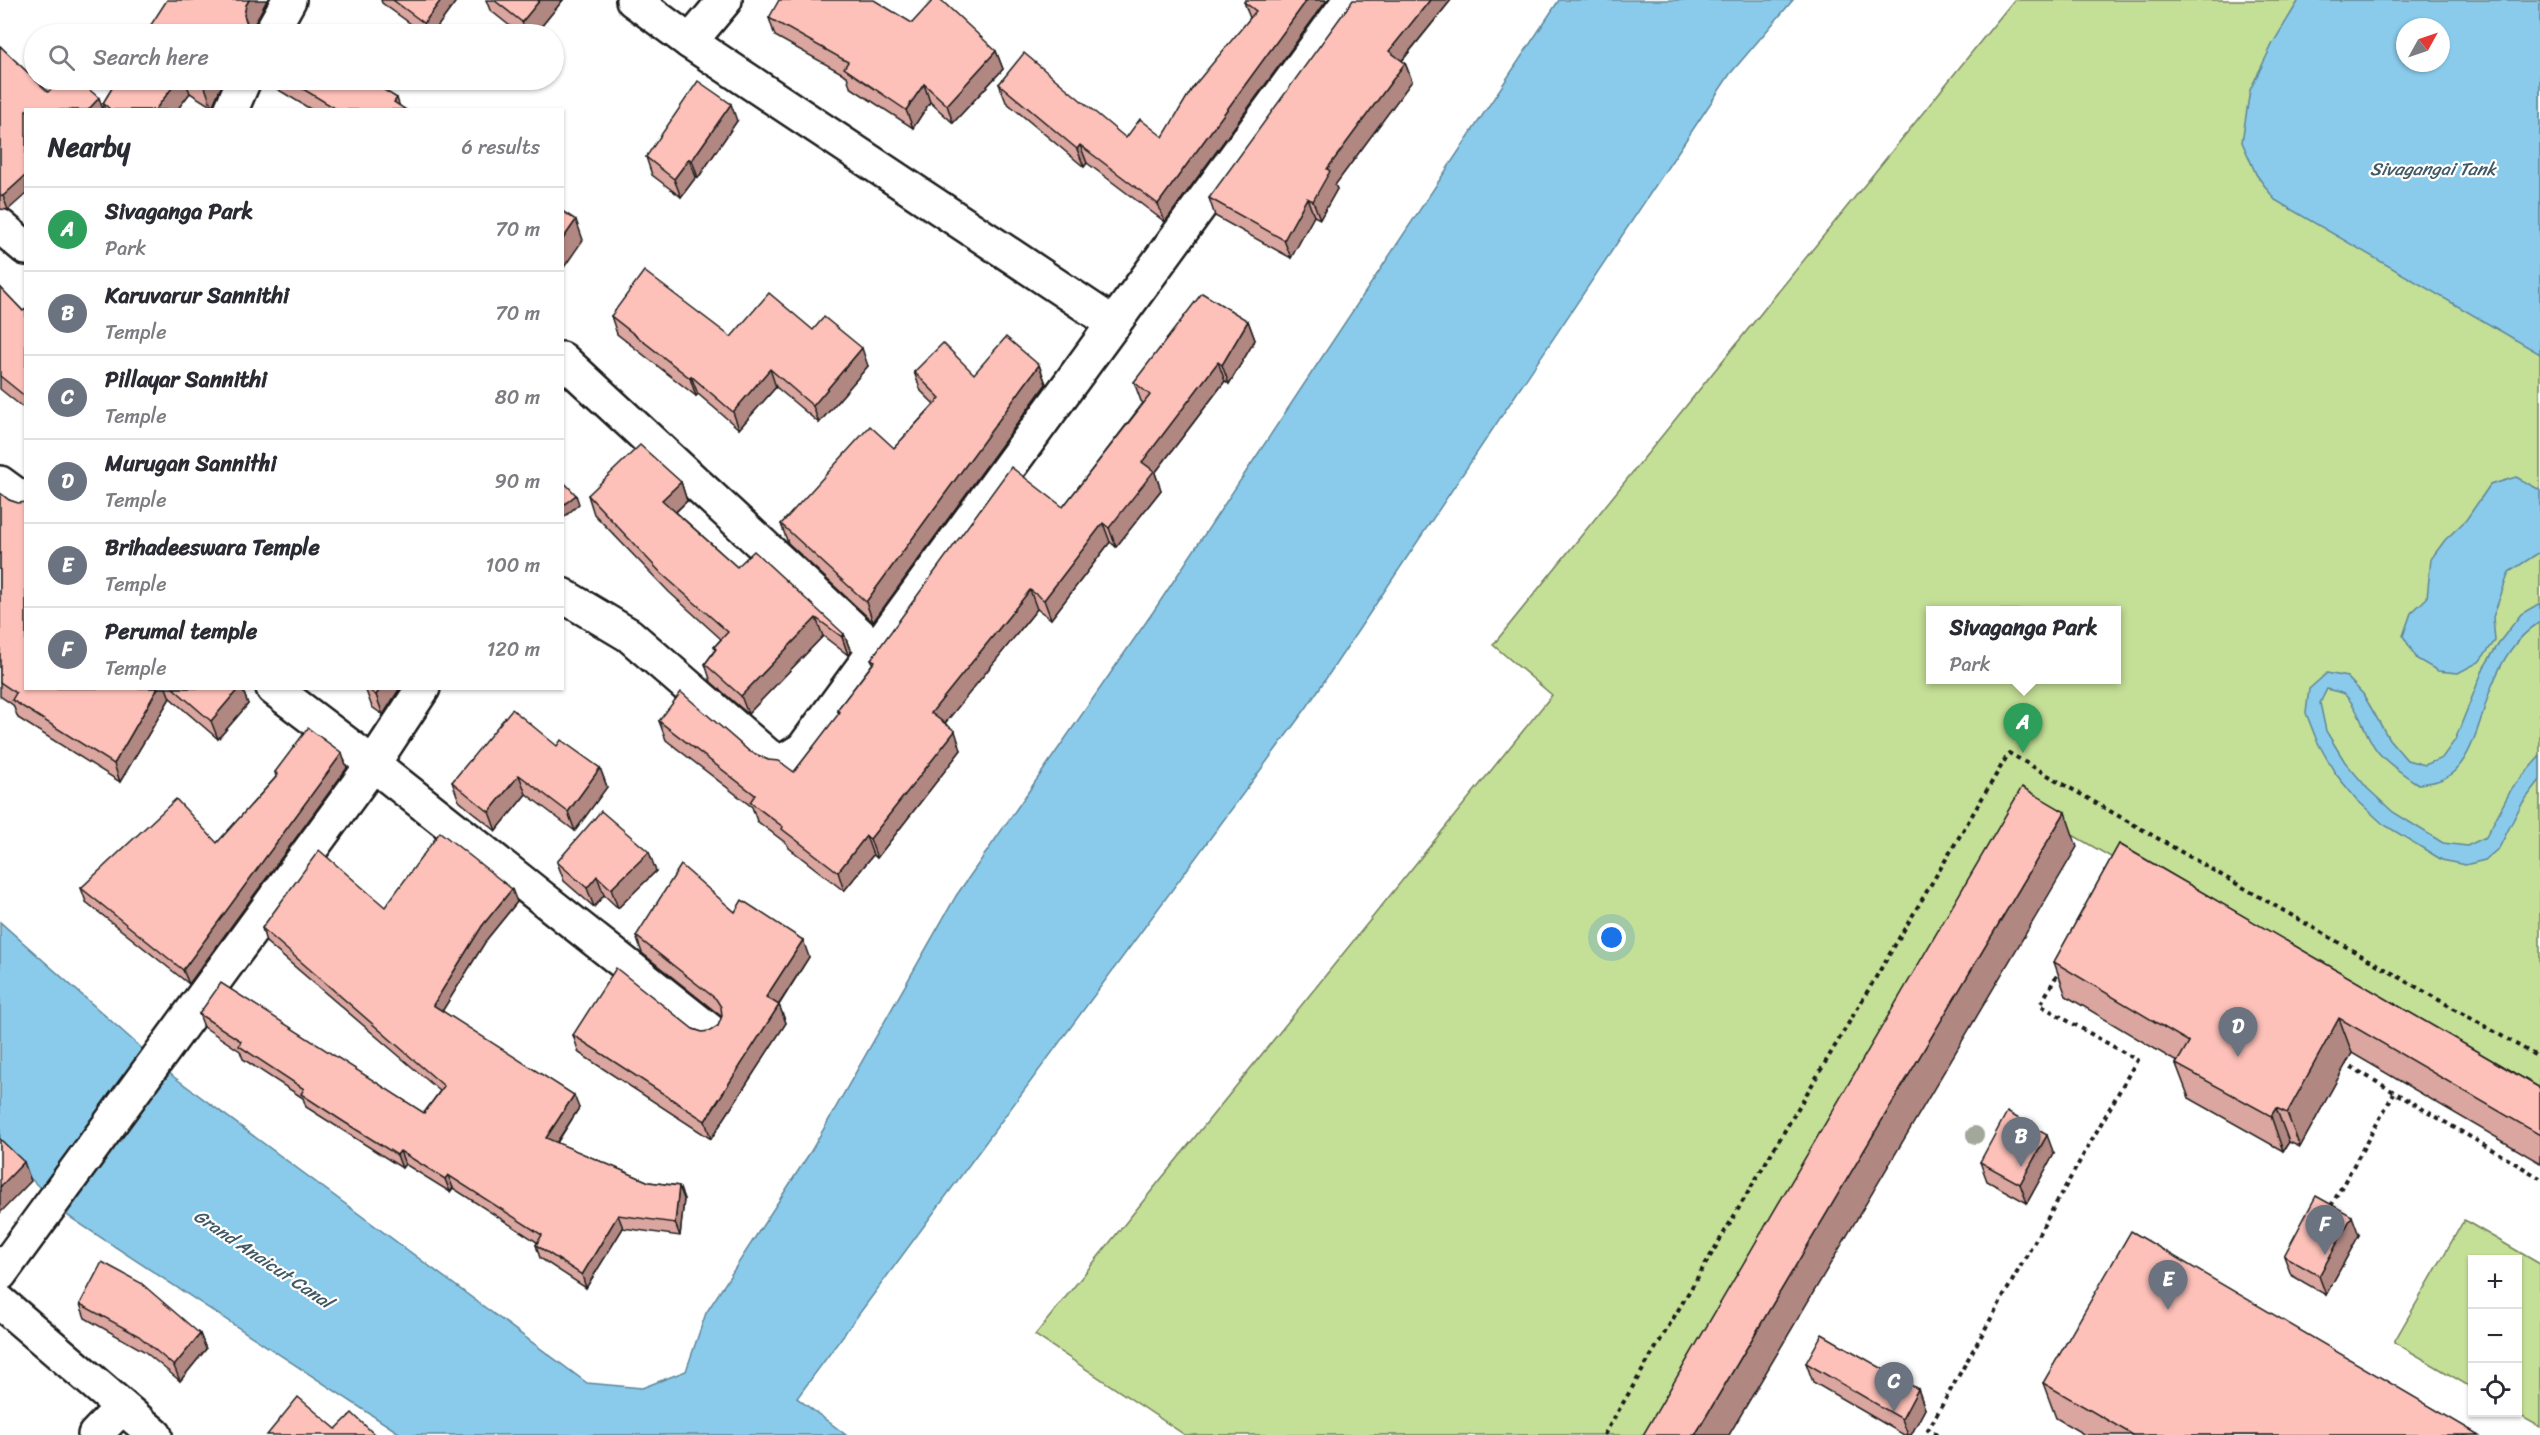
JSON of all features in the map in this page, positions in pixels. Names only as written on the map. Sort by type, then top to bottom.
[{"type":"street","points":[[276,24],[289,0]]},
{"type":"street","points":[[633,0],[690,42],[1114,324]]},
{"type":"street","points":[[690,42],[725,0]]},
{"type":"street","points":[[564,596],[629,635],[768,756],[782,762],[803,749],[1350,0]]},
{"type":"street","points":[[232,108],[240,90]]},
{"type":"street","points":[[0,226],[24,246]]},
{"type":"street","points":[[564,361],[876,650]]},
{"type":"street","points":[[0,483],[24,501]]},
{"type":"street","points":[[276,690],[373,764],[710,1031]]},
{"type":"street","points":[[0,1274],[373,764],[422,690]]},
{"type":"street","points":[[0,1302],[155,1435]]},
{"type":"street","points":[[95,1435],[122,1407]]},
{"type":"path","points":[[1604,1435],[2009,753],[2540,1058]]},
{"type":"path","points":[[1937,1435],[1929,1430],[2137,1060],[2040,1005],[2062,965]]},
{"type":"path","points":[[2334,1057],[2540,1178]]},
{"type":"path","points":[[2331,1206],[2394,1093]]},
{"type":"green space","points":[[2014,0],[2540,0],[2540,1104],[2031,811],[1667,1435],[1185,1435],[1035,1335],[1552,695],[1493,645]]},
{"type":"green space","points":[[2464,1220],[2540,1264],[2540,1427],[2522,1417],[2522,1255],[2468,1255],[2468,1386],[2394,1342]]},
{"type":"water","name":"Grand Anaicut Canal","points":[[1559,0],[1793,0],[1730,74],[1307,707],[797,1398],[846,1435],[402,1435],[68,1216],[0,1148],[0,922],[174,1077],[587,1383],[642,1388],[686,1371],[706,1313],[811,1151],[956,896],[1153,612]]},
{"type":"water","name":"Sivagangai Tank","points":[[2299,0],[2540,0],[2540,354],[2275,200],[2256,174],[2242,142],[2250,90],[2273,43]]},
{"type":"water","points":[[2516,477],[2540,490],[2540,552],[2509,572],[2493,617],[2495,641],[2479,662],[2458,673],[2438,671],[2417,659],[2403,636],[2411,613],[2427,598],[2431,559],[2445,540],[2466,520],[2490,485]]},
{"type":"water","points":[[2540,603],[2540,622],[2523,635],[2505,659],[2491,688],[2467,755],[2449,776],[2437,781],[2418,784],[2378,752],[2355,707],[2345,695],[2327,689],[2320,703],[2326,731],[2345,762],[2368,789],[2393,812],[2443,843],[2467,846],[2486,837],[2512,788],[2540,756],[2540,780],[2521,805],[2499,848],[2485,860],[2465,865],[2442,860],[2383,824],[2357,800],[2335,773],[2317,741],[2306,713],[2309,689],[2327,673],[2347,677],[2363,694],[2389,739],[2407,760],[2425,765],[2442,758],[2455,740],[2484,667],[2501,640],[2521,614]]},
{"type":"building","points":[[167,0],[249,0],[244,15],[247,24],[151,24]]},
{"type":"building","points":[[393,0],[441,0],[424,23]]},
{"type":"building","points":[[494,0],[540,0],[522,22]]},
{"type":"building","points":[[779,0],[874,0],[912,23],[933,0],[941,0],[996,51],[947,105],[924,84],[906,110],[844,68],[848,62],[769,18]]},
{"type":"building","points":[[1246,0],[1307,0],[1158,204],[1080,145],[1077,149],[999,84],[1024,53],[1126,138],[1140,119],[1163,137],[1193,87],[1256,11],[1244,2]]},
{"type":"building","points":[[1353,0],[1430,0],[1389,51],[1405,63],[1327,169],[1330,171],[1313,201],[1307,198],[1284,240],[1209,198]]},
{"type":"building","points":[[0,46],[24,69],[24,90],[46,90],[48,92],[50,90],[90,90],[99,98],[90,108],[24,108],[24,177],[3,196],[0,195]]},
{"type":"building","points":[[698,81],[731,104],[692,160],[689,159],[674,179],[646,157]]},
{"type":"building","points":[[111,90],[170,90],[157,108],[109,108],[103,103]]},
{"type":"building","points":[[305,90],[384,90],[397,98],[394,102],[403,108],[335,108]]},
{"type":"building","points":[[564,212],[576,220],[564,237]]},
{"type":"building","points":[[644,271],[731,337],[769,293],[813,330],[824,317],[862,348],[813,406],[770,369],[733,412],[691,376],[690,378],[611,316]]},
{"type":"building","points":[[0,287],[24,310],[24,395],[0,376]]},
{"type":"building","points":[[1202,293],[1248,321],[1222,365],[1218,362],[1142,462],[1154,471],[1109,528],[1103,523],[1044,600],[1030,590],[931,713],[955,731],[870,839],[866,836],[838,872],[750,802],[755,795],[659,721],[681,692],[749,751],[768,760],[779,761],[794,772],[840,712],[837,710],[875,661],[871,659],[1011,467],[1063,507],[1150,395],[1134,382]]},
{"type":"building","points":[[1006,337],[1039,365],[866,602],[781,524],[870,426],[894,448],[940,398],[914,372],[943,343],[974,374]]},
{"type":"building","points":[[640,445],[681,482],[662,500],[737,567],[754,551],[844,634],[842,637],[816,618],[741,696],[705,664],[716,649],[714,647],[728,632],[662,574],[588,495]]},
{"type":"building","points":[[564,482],[576,495],[564,504]]},
{"type":"building","points":[[0,493],[9,500],[24,502],[24,690],[157,690],[114,764],[12,700],[16,693],[0,682]]},
{"type":"building","points":[[175,690],[237,690],[211,721]]},
{"type":"building","points":[[369,690],[380,690],[376,695]]},
{"type":"building","points":[[512,709],[557,746],[561,740],[600,768],[568,812],[519,775],[489,812],[452,782]]},
{"type":"building","points":[[308,728],[342,753],[183,970],[81,888],[176,799],[217,843],[278,775],[275,772]]},
{"type":"building","points":[[2022,787],[2065,812],[1695,1435],[1643,1435]]},
{"type":"building","points":[[601,811],[649,852],[611,889],[597,876],[587,888],[557,862]]},
{"type":"building","points":[[440,832],[512,889],[482,926],[433,1005],[574,1095],[546,1138],[649,1182],[679,1186],[675,1223],[618,1215],[582,1275],[536,1245],[542,1235],[448,1175],[445,1179],[400,1151],[397,1155],[344,1122],[301,1094],[304,1089],[239,1046],[241,1041],[199,1014],[221,983],[424,1113],[444,1086],[262,928],[319,850],[385,907]]},
{"type":"building","points":[[2119,844],[2540,1088],[2540,1135],[2339,1018],[2287,1113],[2276,1108],[2271,1116],[2176,1064],[2189,1042],[2054,962]]},
{"type":"building","points":[[681,865],[735,912],[742,900],[803,940],[766,997],[779,1005],[705,1121],[573,1035],[616,968],[693,1029],[702,1032],[710,1031],[718,1026],[722,1016],[721,1007],[716,999],[636,936]]},
{"type":"building","points":[[2007,1112],[2047,1135],[2020,1184],[1980,1162]]},
{"type":"building","points":[[0,1139],[24,1162],[0,1187]]},
{"type":"building","points":[[2316,1196],[2352,1216],[2319,1276],[2284,1256]]},
{"type":"building","points":[[2131,1231],[2479,1435],[2133,1435],[2043,1383]]},
{"type":"building","points":[[102,1262],[141,1283],[200,1334],[174,1366],[139,1336],[80,1304]]},
{"type":"building","points":[[1822,1334],[1918,1389],[1902,1419],[1806,1363]]},
{"type":"building","points":[[298,1397],[336,1429],[352,1413],[375,1435],[267,1435]]},
{"type":"place","name":"Sivaganga Park","points":[[2023,753]]},
{"type":"place","name":"Murugan Sannithi","points":[[2238,1057]]},
{"type":"place","name":"Karuvarur Sannithi","points":[[2021,1167]]},
{"type":"place","name":"Perumal temple","points":[[2325,1255]]},
{"type":"place","name":"Brihadeeswara Temple","points":[[2168,1310]]},
{"type":"place","name":"Pillayar Sannithi","points":[[1894,1412]]}]
